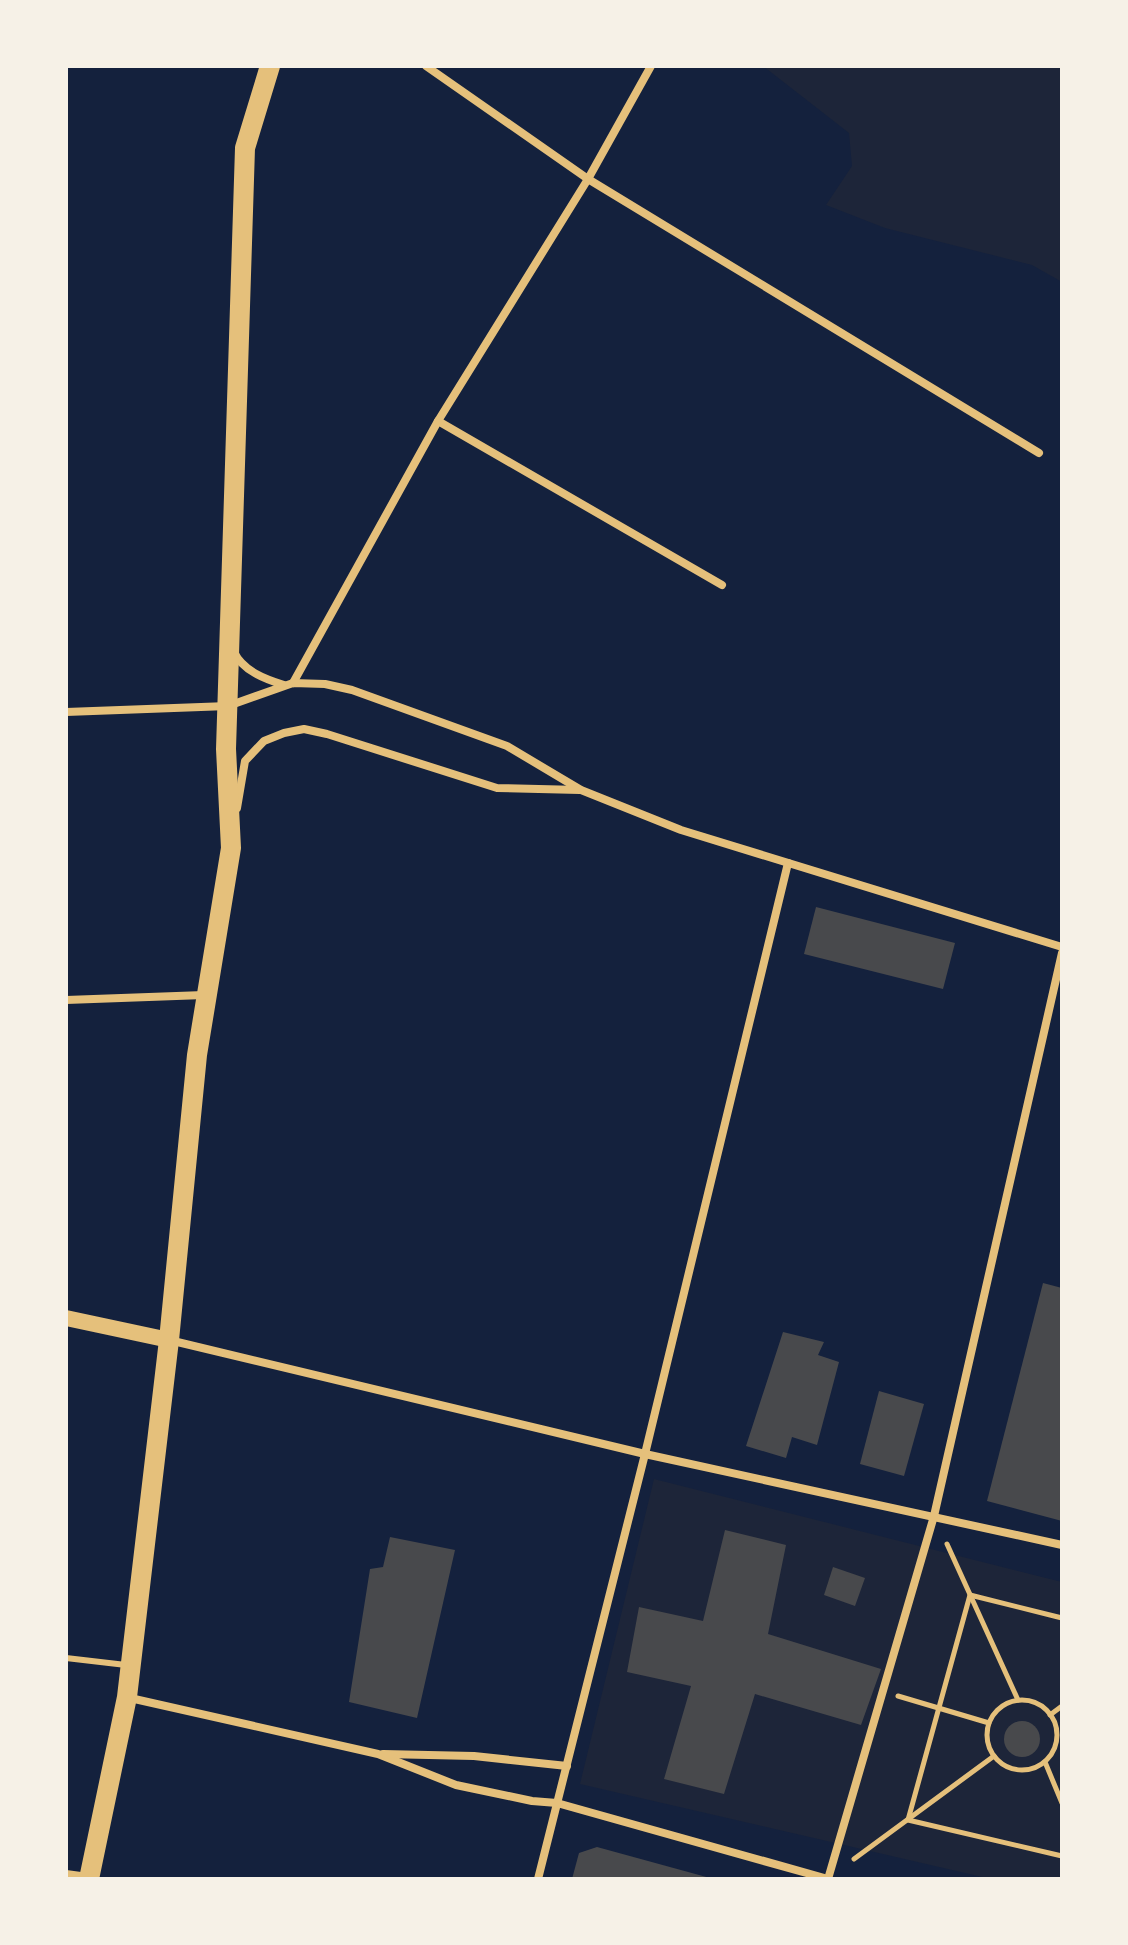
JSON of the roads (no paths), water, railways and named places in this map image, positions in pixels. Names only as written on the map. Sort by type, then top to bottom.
[{"type":"main road","points":[[89,1878],[127,1697],[169,1340],[197,1055],[231,848],[226,749],[245,148],[270,66]]},
{"type":"main road","points":[[66,1318],[169,1340]]},
{"type":"street","points":[[426,66],[588,179],[1039,453]]},
{"type":"street","points":[[66,712],[228,706],[289,684],[438,421],[588,179],[651,66]]},
{"type":"street","points":[[438,421],[722,585]]},
{"type":"street","points":[[230,643],[239,661],[262,678],[352,690],[507,746],[581,790],[681,830],[1062,947]]},
{"type":"street","points":[[231,848],[245,761],[264,741],[304,729],[497,788],[581,790]]},
{"type":"street","points":[[538,1879],[788,863]]},
{"type":"street","points":[[127,1697],[378,1754],[456,1785],[532,1801],[557,1803],[828,1879],[934,1516],[1062,953]]},
{"type":"street","points":[[66,1000],[205,995]]},
{"type":"street","points":[[169,1340],[645,1454],[1062,1545]]},
{"type":"street","points":[[378,1754],[474,1756],[567,1766]]},
{"type":"street","points":[[66,1874],[89,1878]]},
{"type":"lane","points":[[66,1658],[131,1666]]}]
